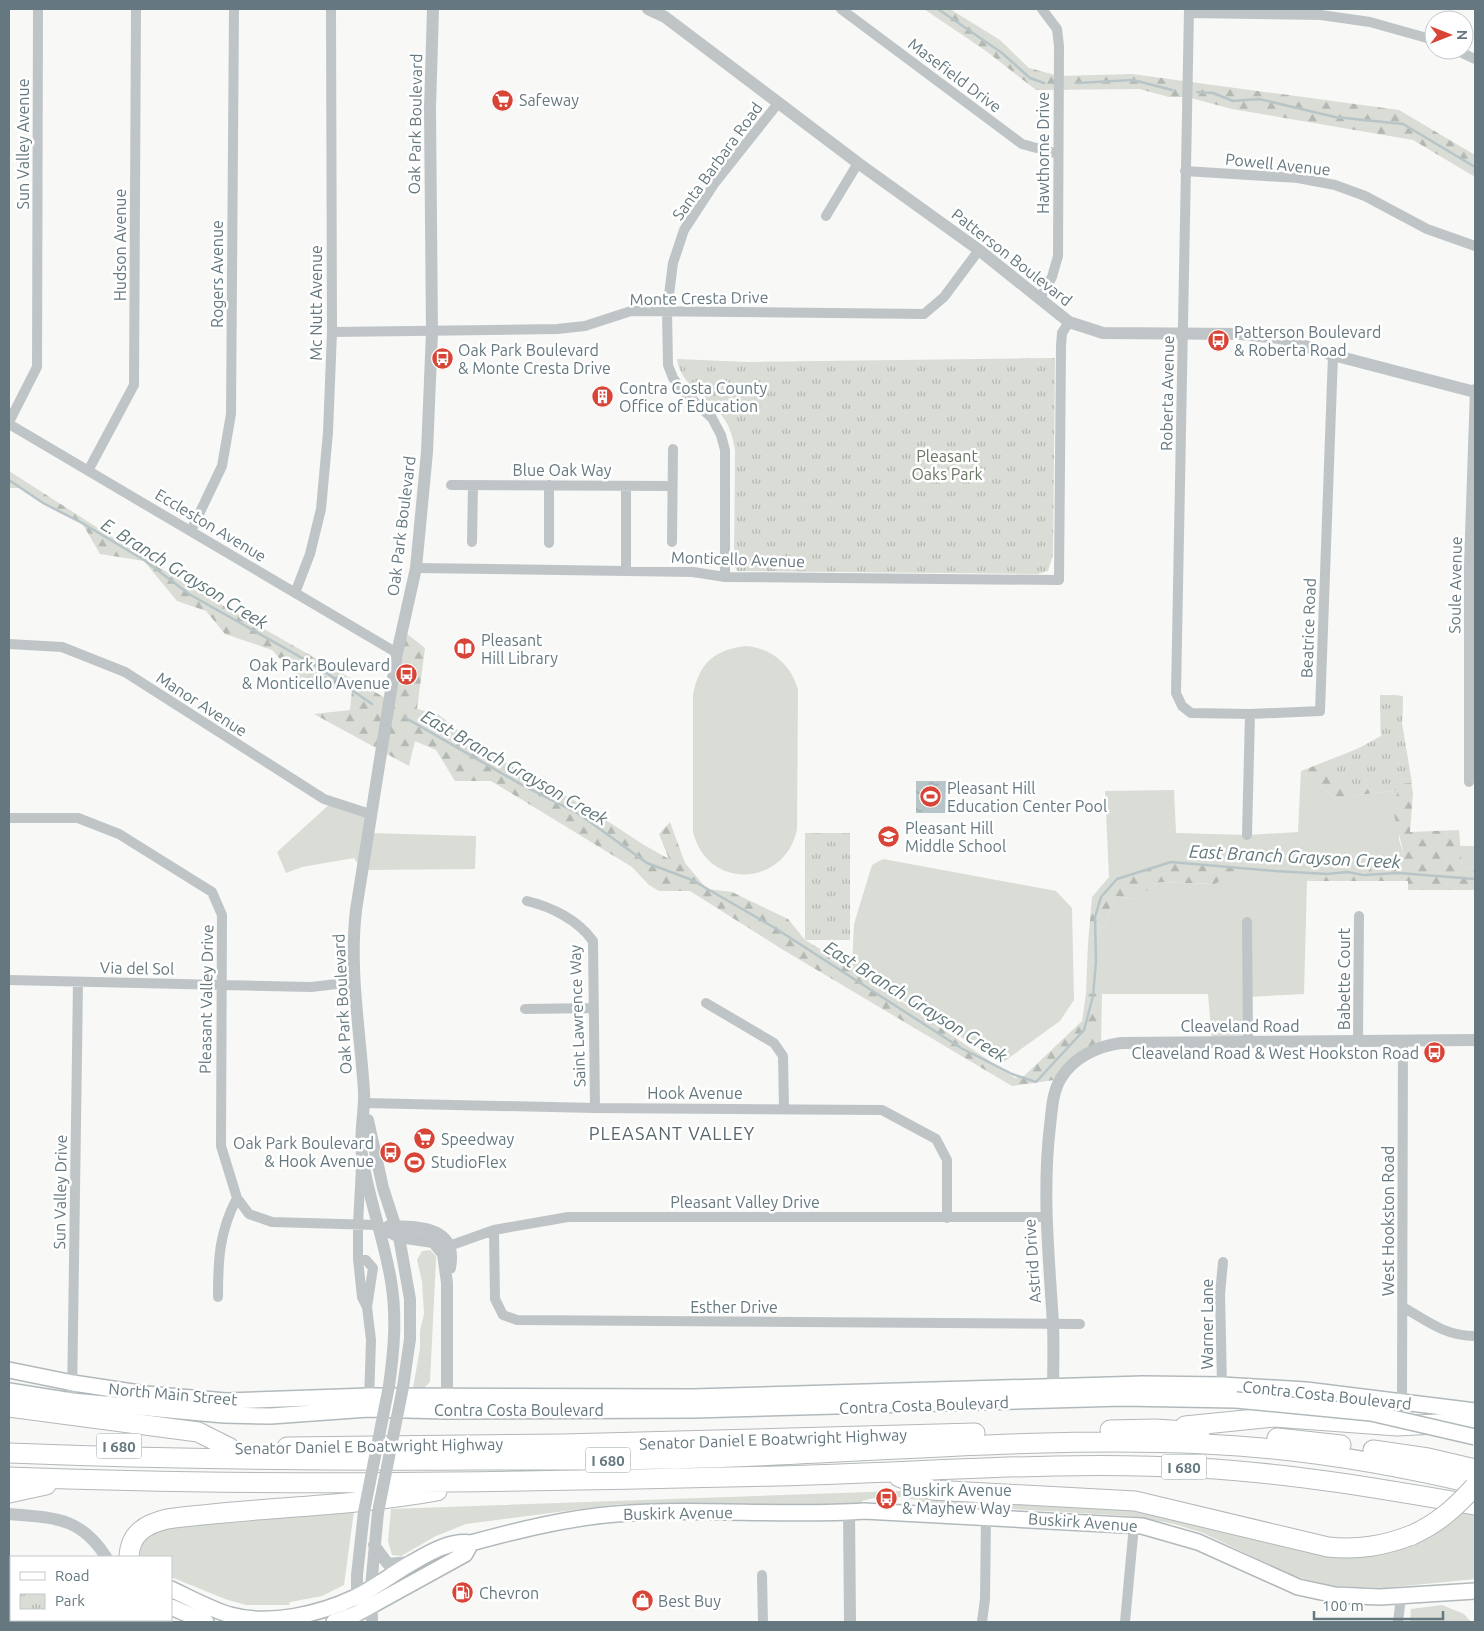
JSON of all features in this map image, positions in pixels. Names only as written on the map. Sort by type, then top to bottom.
[{"type":"highway","points":[[9,1407],[198,1432],[230,1448]]},
{"type":"highway","points":[[1155,1429],[1274,1417],[1397,1426],[1475,1422]]},
{"type":"highway","name":"Senator Daniel E Boatwright Highway","points":[[9,1442],[230,1448],[563,1444],[1155,1429],[1305,1440],[1428,1458],[1475,1469]]},
{"type":"highway","name":"I 680","points":[[9,1453],[190,1458],[568,1460],[730,1458],[1030,1444],[1122,1442],[1208,1444],[1284,1451],[1374,1462],[1475,1485]]},
{"type":"highway","name":"Senator Daniel E Boatwright Highway","points":[[9,1477],[491,1482],[891,1474],[1052,1467],[1198,1468],[1351,1483],[1475,1505]]},
{"type":"highway","points":[[891,1474],[932,1490],[1135,1501],[1328,1547],[1371,1548],[1412,1536],[1434,1525],[1454,1509],[1475,1485]]},
{"type":"highway","points":[[9,1493],[70,1479]]},
{"type":"highway","points":[[130,1556],[132,1541],[139,1530],[152,1523],[167,1519],[337,1502],[391,1499],[491,1482]]},
{"type":"main road","name":"North Main Street","points":[[9,1370],[73,1384],[146,1394],[226,1401],[369,1402]]},
{"type":"main road","name":"Contra Costa Boulevard","points":[[369,1402],[694,1410],[1222,1385],[1306,1390],[1475,1411]]},
{"type":"main road","name":"North Main Street","points":[[9,1391],[72,1401],[224,1415],[271,1416],[369,1402]]},
{"type":"main road","name":"Contra Costa Boulevard","points":[[1053,1393],[1122,1398],[1236,1400],[1372,1413],[1475,1437]]},
{"type":"main road","name":"Buskirk Avenue","points":[[172,1589],[230,1615],[264,1620],[324,1608],[356,1596],[417,1560],[457,1541],[471,1543],[546,1524],[618,1514],[849,1512],[986,1524],[1134,1525],[1198,1542],[1298,1587],[1335,1595],[1401,1597],[1475,1590]]},
{"type":"main road","points":[[334,1622],[356,1618],[372,1605],[465,1554],[471,1543]]},
{"type":"main road","points":[[172,1607],[206,1622]]},
{"type":"street","name":"Sun Valley Avenue","points":[[9,423],[37,367],[38,9]]},
{"type":"street","name":"Hudson Avenue","points":[[89,469],[134,385],[136,9]]},
{"type":"street","name":"Rogers Avenue","points":[[191,531],[222,466],[231,414],[234,9]]},
{"type":"street","name":"Mc Nutt Avenue","points":[[295,593],[310,554],[321,509],[328,432],[332,332],[331,9]]},
{"type":"street","name":"Oak Park Boulevard","points":[[369,1402],[372,1352],[367,1306],[373,1268],[366,1260],[358,1260],[364,1103],[354,982],[353,935],[370,814],[397,653],[416,568],[427,452],[432,332],[430,108],[433,9]]},
{"type":"street","name":"Patterson Boulevard","points":[[648,9],[665,17],[858,163],[979,250],[1069,322],[1103,333],[1241,334],[1278,338],[1333,355],[1475,391]]},
{"type":"street","name":"Masefield Drive","points":[[841,9],[1022,144],[1058,154]]},
{"type":"street","name":"Hawthorne Drive","points":[[1040,298],[1052,277],[1058,256],[1059,46],[1057,29],[1042,9]]},
{"type":"street","points":[[1189,11],[1321,15],[1370,22],[1424,37]]},
{"type":"street","name":"Roberta Avenue","points":[[1189,11],[1176,693],[1182,706],[1191,713],[1250,714]]},
{"type":"street","name":"Santa Barbara Road","points":[[725,576],[725,450],[722,435],[712,418],[673,378],[668,366],[667,311],[673,263],[684,230],[714,184],[779,102]]},
{"type":"street","points":[[826,216],[858,163]]},
{"type":"street","name":"Powell Avenue","points":[[1185,171],[1298,178],[1335,185],[1365,196],[1427,229],[1475,246]]},
{"type":"street","name":"Monte Cresta Drive","points":[[332,332],[557,329],[585,326],[631,311],[924,314],[944,297],[979,250]]},
{"type":"street","name":"Monticello Avenue","points":[[416,568],[692,572],[725,576],[1060,580],[1061,344],[1062,333],[1069,322]]},
{"type":"street","name":"Beatrice Road","points":[[1250,714],[1320,711],[1333,355]]},
{"type":"street","name":"Soule Avenue","points":[[1469,782],[1472,720],[1475,391]]},
{"type":"street","name":"Eccleston Avenue","points":[[9,423],[397,653]]},
{"type":"street","points":[[672,542],[673,449]]},
{"type":"street","name":"Blue Oak Way","points":[[452,485],[672,486]]},
{"type":"street","points":[[472,485],[472,542]]},
{"type":"street","points":[[549,485],[549,543]]},
{"type":"street","points":[[626,486],[626,571]]},
{"type":"street","name":"Manor Avenue","points":[[9,644],[62,647],[125,672],[324,800],[370,814]]},
{"type":"street","points":[[1247,835],[1250,714]]},
{"type":"street","name":"Pleasant Valley Drive","points":[[9,818],[78,818],[119,834],[212,892],[222,915],[221,1146],[236,1198],[249,1214],[272,1222],[358,1224]]},
{"type":"street","name":"Saint Lawrence Way","points":[[528,901],[547,906],[584,929],[592,941],[595,1108]]},
{"type":"street","name":"Babette Court","points":[[1358,1042],[1359,916]]},
{"type":"street","points":[[1247,922],[1248,1042]]},
{"type":"street","name":"Via del Sol","points":[[9,980],[311,987],[354,982]]},
{"type":"street","name":"Sun Valley Drive","points":[[72,1401],[78,983]]},
{"type":"street","points":[[706,1003],[774,1043],[783,1056],[784,1108]]},
{"type":"street","points":[[525,1009],[594,1008]]},
{"type":"street","name":"West Hookston Road","points":[[1402,1402],[1403,1040]]},
{"type":"street","name":"Cleaveland Road","points":[[1050,1120],[1053,1098],[1061,1079],[1071,1066],[1094,1050],[1121,1043],[1475,1040]]},
{"type":"street","name":"Oak Park Boulevard","points":[[364,1103],[383,1188],[397,1231],[410,1299],[412,1320],[403,1387],[378,1512],[374,1546],[372,1622]]},
{"type":"street","name":"Hook Avenue","points":[[364,1103],[595,1108],[882,1110],[936,1138],[947,1160],[948,1218]]},
{"type":"street","name":"Astrid Drive","points":[[1050,1120],[1045,1217],[1053,1324],[1053,1393]]},
{"type":"street","name":"Oak Park Boulevard","points":[[356,1618],[359,1544],[396,1337],[391,1280],[376,1225],[362,1154]]},
{"type":"street","points":[[218,1297],[218,1254],[226,1219],[236,1198]]},
{"type":"street","name":"Pleasant Valley Drive","points":[[449,1246],[494,1230],[568,1217],[1045,1217]]},
{"type":"street","points":[[358,1224],[376,1225],[429,1240],[437,1245],[443,1254],[447,1283],[447,1404]]},
{"type":"street","points":[[397,1231],[432,1230],[446,1240],[452,1254],[447,1283]]},
{"type":"street","name":"Esther Drive","points":[[494,1230],[495,1299],[503,1315],[518,1320],[1080,1324]]},
{"type":"street","name":"Warner Lane","points":[[1222,1385],[1220,1294],[1223,1262]]},
{"type":"street","points":[[1403,1307],[1442,1330],[1457,1336],[1475,1336]]},
{"type":"street","points":[[849,1512],[850,1622]]},
{"type":"street","points":[[9,1514],[52,1518],[77,1526],[91,1537],[105,1556]]},
{"type":"street","points":[[982,1622],[985,1599],[986,1524]]},
{"type":"street","points":[[1125,1622],[1134,1525]]},
{"type":"street","points":[[374,1546],[388,1564],[417,1560]]},
{"type":"street","points":[[762,1574],[763,1622]]},
{"type":"street","points":[[1398,1622],[1401,1597]]},
{"type":"green space","points":[[924,9],[950,9],[1000,40],[1029,68],[1059,76],[1132,74],[1399,110],[1475,155],[1475,177],[1413,140],[1232,109],[1187,97],[1169,97],[1139,89],[1036,90],[986,51]]},
{"type":"green space","name":"Pleasant Oaks Park","points":[[1055,358],[1053,555],[1048,571],[1037,574],[737,571],[734,564],[735,450],[731,435],[727,423],[719,412],[684,377],[677,359],[747,362]]},
{"type":"green space","points":[[9,471],[187,585],[389,700],[402,630],[425,648],[417,709],[438,714],[476,745],[535,780],[581,804],[669,859],[659,834],[670,822],[685,863],[707,889],[732,892],[788,919],[805,940],[852,968],[1015,1078],[1024,1076],[1082,1021],[1086,994],[1102,993],[1101,1047],[1061,1079],[1012,1086],[785,951],[690,891],[659,891],[649,885],[632,867],[491,781],[455,781],[436,750],[415,741],[409,766],[314,714],[350,710],[352,690],[305,686],[272,650],[225,634],[206,611],[177,601],[144,561],[100,554],[82,523],[43,503],[21,488],[9,488]]},
{"type":"green space","points":[[746,646],[764,650],[779,659],[791,673],[798,690],[797,829],[790,848],[778,862],[763,871],[746,874],[730,872],[714,865],[701,851],[693,832],[693,695],[699,674],[710,660],[725,651]]},
{"type":"green space","points":[[1380,695],[1403,696],[1402,724],[1413,793],[1410,832],[1459,830],[1462,867],[1475,869],[1475,890],[1408,890],[1408,881],[1307,881],[1335,874],[1364,875],[1383,858],[1399,873],[1404,855],[1393,810],[1398,790],[1335,798],[1301,771],[1337,757],[1350,770],[1381,736]]},
{"type":"green space","points":[[1380,695],[1403,696],[1402,724],[1412,783],[1346,785],[1315,766],[1359,748],[1381,736]]},
{"type":"green space","points":[[1301,771],[1335,798],[1398,790],[1399,840],[1404,855],[1399,873],[1341,874],[1307,881],[1304,994],[1248,997],[1248,1042],[1212,1042],[1208,994],[1086,994],[1088,943],[1106,923],[1114,896],[1136,899],[1159,882],[1215,884],[1141,872],[1117,879],[1101,897],[1092,897],[1109,877],[1105,791],[1174,790],[1176,833],[1247,835],[1298,832]]},
{"type":"green space","points":[[332,802],[370,814],[368,833],[476,836],[475,869],[362,870],[354,858],[302,867],[286,873],[277,852]]},
{"type":"green space","points":[[805,833],[850,833],[850,940],[805,940]]},
{"type":"green space","points":[[1460,846],[1475,846],[1475,869],[1462,867]]},
{"type":"green space","points":[[883,859],[1056,891],[1072,908],[1074,1000],[1060,1021],[1002,1063],[852,968],[854,924],[872,865]]},
{"type":"green space","points":[[1171,862],[1240,867],[1215,884],[1159,882],[1136,899],[1114,896],[1106,923],[1088,943],[1092,897],[1101,896],[1117,879]]},
{"type":"green space","points":[[430,1250],[436,1256],[436,1260],[430,1382],[424,1388],[413,1388],[424,1314],[422,1281],[417,1260],[422,1251]]},
{"type":"green space","points":[[926,1490],[1112,1498],[1350,1549],[1475,1505],[1475,1579],[1384,1588],[1332,1586],[1293,1576],[1203,1533],[1174,1524],[1131,1516],[929,1504],[896,1496],[862,1501],[862,1504],[620,1504],[466,1524],[436,1536],[401,1556],[392,1555],[388,1541],[391,1509]]},
{"type":"green space","points":[[354,1511],[344,1585],[322,1596],[290,1602],[289,1605],[246,1605],[225,1599],[172,1577],[172,1556],[135,1556],[144,1535],[168,1524]]},
{"type":"green space","points":[[1442,1605],[1464,1614],[1471,1622],[1410,1622],[1411,1609]]},
{"type":"water","name":"Pleasant Hill Education Center Pool","points":[[916,781],[946,781],[945,813],[916,813]]},
{"type":"waterway","points":[[938,9],[1002,53],[1030,78],[1044,83]]},
{"type":"waterway","points":[[1077,83],[1133,80],[1172,90]]},
{"type":"waterway","points":[[1197,92],[1213,93],[1233,101],[1259,99],[1335,117],[1403,124],[1475,167]]},
{"type":"waterway","name":"E. Branch Grayson Creek","points":[[9,480],[43,503],[82,523],[144,560],[189,594],[318,667],[372,704]]},
{"type":"waterway","name":"East Branch Grayson Creek","points":[[404,717],[522,785],[579,814],[647,863],[692,880],[775,928],[961,1048],[1012,1074],[1036,1082],[1084,1030],[1093,996],[1096,961],[1095,917],[1101,897],[1117,879],[1171,862],[1327,874],[1347,872],[1364,875],[1399,873],[1475,879]]},
{"type":"place","name":"Safeway","points":[[503,100]]},
{"type":"place","name":"Patterson Boulevard & Roberta Road","points":[[1218,341]]},
{"type":"place","name":"Oak Park Boulevard & Monte Cresta Drive","points":[[442,359]]},
{"type":"place","name":"Contra Costa County Office of Education","points":[[603,397]]},
{"type":"place","name":"Pleasant Hill Library","points":[[465,649]]},
{"type":"place","name":"Oak Park Boulevard & Monticello Avenue","points":[[406,674]]},
{"type":"place","name":"Pleasant Hill Education Center Pool","points":[[931,797]]},
{"type":"place","name":"Pleasant Hill Middle School","points":[[889,837]]},
{"type":"place","name":"Cleaveland Road & West Hookston Road","points":[[1435,1053]]},
{"type":"place","name":"Speedway","points":[[425,1139]]},
{"type":"place","name":"Oak Park Boulevard & Hook Avenue","points":[[390,1152]]},
{"type":"place","name":"StudioFlex","points":[[415,1162]]},
{"type":"place","name":"Buskirk Avenue & Mayhew Way","points":[[886,1499]]},
{"type":"place","name":"Chevron","points":[[463,1593]]},
{"type":"place","name":"Best Buy","points":[[642,1601]]},
{"type":"district","name":"PLEASANT VALLEY","points":[[672,1133]]}]
